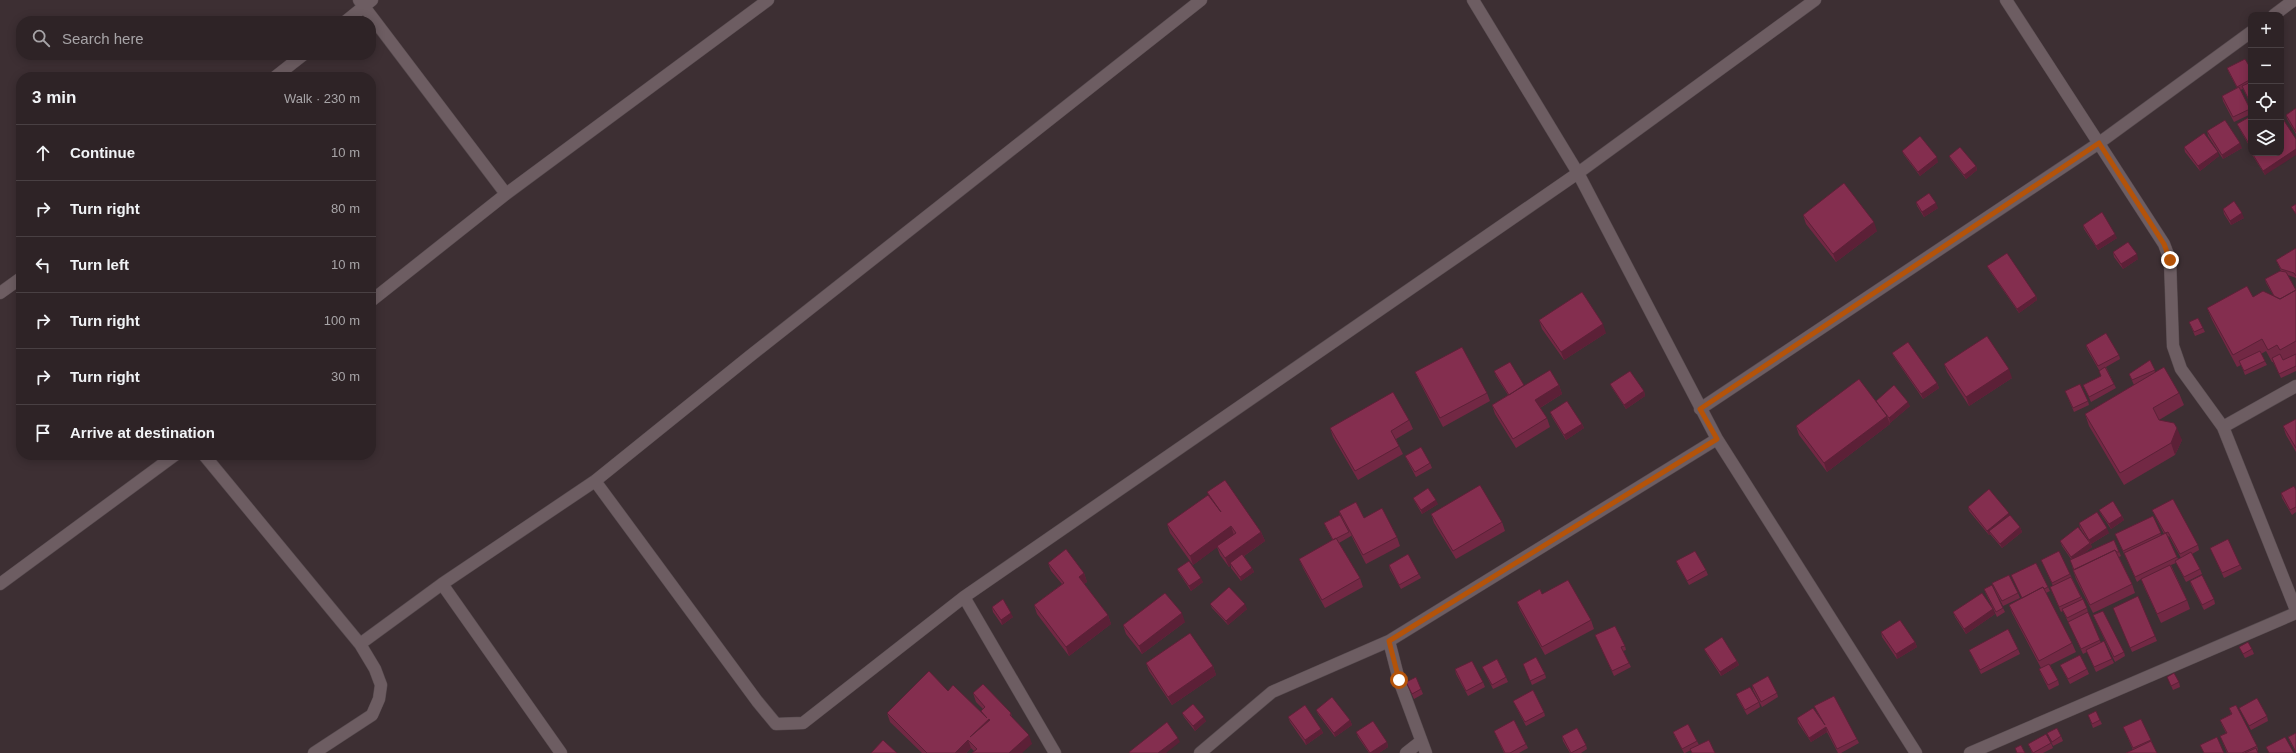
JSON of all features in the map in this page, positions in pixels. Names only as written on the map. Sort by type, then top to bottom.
[{"type":"street","points":[[376,297],[506,194],[768,0]]},
{"type":"street","points":[[360,644],[442,584],[595,481],[756,351],[1201,0]]},
{"type":"street","points":[[1473,0],[1578,173],[1717,439],[1916,753]]},
{"type":"street","points":[[595,481],[757,701],[776,724],[803,724],[964,597],[1578,173],[1815,0]]},
{"type":"street","points":[[2006,0],[2164,244],[2170,260],[2173,346],[2176,358],[2181,369],[2223,427],[2296,610]]},
{"type":"street","points":[[2278,12],[2294,0]]},
{"type":"street","points":[[351,16],[365,2],[375,16]]},
{"type":"street","points":[[376,17],[506,194]]},
{"type":"street","points":[[1700,409],[2099,143],[2248,34]]},
{"type":"street","points":[[281,72],[297,60]]},
{"type":"street","points":[[0,293],[16,282]]},
{"type":"street","points":[[2223,427],[2296,386]]},
{"type":"street","points":[[1200,753],[1272,692],[1389,641],[1717,439]]},
{"type":"street","points":[[0,584],[169,460]]},
{"type":"street","points":[[208,460],[360,644],[375,669],[381,685],[380,699],[372,715],[314,753]]},
{"type":"street","points":[[442,584],[560,753]]},
{"type":"street","points":[[964,597],[1055,753]]},
{"type":"street","points":[[1970,753],[2296,613]]},
{"type":"street","points":[[1389,641],[1399,680],[1423,748],[1406,753]]},
{"type":"building","points":[[2245,59],[2248,64],[2248,81],[2237,87],[2227,68]]},
{"type":"building","points":[[2248,83],[2248,98],[2242,86]]},
{"type":"building","points":[[2239,87],[2248,105],[2248,110],[2233,117],[2222,96]]},
{"type":"building","points":[[2296,108],[2296,132],[2286,115]]},
{"type":"building","points":[[2248,118],[2248,142],[2237,124]]},
{"type":"building","points":[[2225,120],[2240,143],[2222,155],[2207,131]]},
{"type":"building","points":[[2284,121],[2296,139],[2296,149],[2263,171],[2254,156],[2284,156]]},
{"type":"building","points":[[2204,133],[2218,152],[2198,166],[2184,147]]},
{"type":"building","points":[[1920,136],[1937,157],[1918,172],[1902,151]]},
{"type":"building","points":[[1960,147],[1976,166],[1964,175],[1949,156]]},
{"type":"building","points":[[1844,183],[1874,222],[1833,254],[1803,215]]},
{"type":"building","points":[[1929,193],[1936,203],[1922,212],[1916,202]]},
{"type":"building","points":[[2234,201],[2242,213],[2230,221],[2223,209]]},
{"type":"building","points":[[2296,204],[2296,214],[2291,207]]},
{"type":"building","points":[[2102,212],[2115,234],[2096,246],[2083,225]]},
{"type":"building","points":[[2128,242],[2137,254],[2121,264],[2113,252]]},
{"type":"building","points":[[2296,248],[2296,276],[2294,273],[2281,269],[2276,260]]},
{"type":"building","points":[[2007,253],[2036,296],[2017,309],[1987,266]]},
{"type":"building","points":[[2280,271],[2286,272],[2296,290],[2280,299],[2274,296],[2265,279]]},
{"type":"building","points":[[2247,286],[2253,297],[2263,291],[2280,299],[2296,290],[2296,341],[2280,350],[2277,345],[2268,350],[2262,339],[2233,355],[2207,308]]},
{"type":"building","points":[[1582,292],[1603,324],[1561,352],[1539,320]]},
{"type":"building","points":[[2198,318],[2203,328],[2194,332],[2189,322]]},
{"type":"building","points":[[2106,333],[2119,355],[2098,366],[2086,345]]},
{"type":"building","points":[[1987,336],[2009,369],[1966,397],[1944,364]]},
{"type":"building","points":[[1908,342],[1937,383],[1921,394],[1892,353]]},
{"type":"building","points":[[1462,347],[1487,393],[1440,418],[1415,372]]},
{"type":"building","points":[[2260,351],[2265,361],[2244,371],[2239,361]]},
{"type":"building","points":[[2280,354],[2283,360],[2296,354],[2296,366],[2279,374],[2272,358]]},
{"type":"building","points":[[2150,360],[2155,370],[2132,380],[2129,374]]},
{"type":"building","points":[[1510,362],[1524,385],[1509,395],[1494,371]]},
{"type":"building","points":[[2105,367],[2114,384],[2089,397],[2083,385],[2101,376],[2099,371]]},
{"type":"building","points":[[2164,367],[2179,393],[2153,408],[2159,420],[2174,423],[2177,428],[2171,443],[2120,473],[2085,414]]},
{"type":"building","points":[[1550,370],[1559,385],[1535,400],[1547,418],[1513,439],[1492,405]]},
{"type":"building","points":[[1630,371],[1644,391],[1624,405],[1610,384]]},
{"type":"building","points":[[1859,379],[1887,416],[1824,463],[1796,426]]},
{"type":"building","points":[[2080,384],[2088,401],[2073,408],[2065,391]]},
{"type":"building","points":[[1894,385],[1908,402],[1889,418],[1876,401]]},
{"type":"building","points":[[1393,392],[1409,420],[1391,431],[1399,446],[1355,471],[1330,428]]},
{"type":"building","points":[[1567,401],[1582,424],[1564,435],[1550,412]]},
{"type":"building","points":[[2296,419],[2296,448],[2283,426]]},
{"type":"building","points":[[1421,447],[1430,463],[1415,472],[1405,456]]},
{"type":"building","points":[[1225,480],[1261,532],[1225,558],[1217,546],[1236,533],[1231,526],[1190,556],[1167,524],[1208,495],[1221,512],[1207,492]]},
{"type":"building","points":[[1480,485],[1502,522],[1453,551],[1431,514]]},
{"type":"building","points":[[2294,486],[2296,490],[2296,507],[2290,510],[2281,493]]},
{"type":"building","points":[[1428,488],[1436,500],[1421,510],[1413,498]]},
{"type":"building","points":[[1989,489],[2009,513],[1987,531],[1968,507]]},
{"type":"building","points":[[2173,499],[2198,545],[2180,554],[2168,532],[2165,533],[2152,510]]},
{"type":"building","points":[[2113,501],[2122,516],[2109,524],[2099,510]]},
{"type":"building","points":[[1356,502],[1364,518],[1382,508],[1397,537],[1363,555],[1339,511]]},
{"type":"building","points":[[2097,512],[2107,528],[2089,540],[2079,523]]},
{"type":"building","points":[[1340,515],[1349,532],[1333,540],[1324,523]]},
{"type":"building","points":[[2010,515],[2020,527],[2000,544],[1989,531]]},
{"type":"building","points":[[2153,516],[2161,533],[2123,551],[2115,534]]},
{"type":"building","points":[[2078,527],[2090,543],[2071,557],[2060,541]]},
{"type":"building","points":[[2166,533],[2177,557],[2135,577],[2124,553]]},
{"type":"building","points":[[1336,538],[1360,578],[1322,600],[1299,559]]},
{"type":"building","points":[[2228,539],[2240,565],[2222,573],[2210,548]]},
{"type":"building","points":[[2114,540],[2119,552],[2115,550],[2074,570],[2070,560]]},
{"type":"building","points":[[1066,549],[1084,573],[1079,577],[1108,615],[1066,647],[1034,605],[1064,583],[1048,563]]},
{"type":"building","points":[[2115,550],[2132,584],[2090,605],[2073,570]]},
{"type":"building","points":[[1695,551],[1706,570],[1687,581],[1676,561]]},
{"type":"building","points":[[2059,551],[2070,574],[2052,583],[2041,560]]},
{"type":"building","points":[[2191,552],[2200,569],[2184,577],[2175,561]]},
{"type":"building","points":[[1242,554],[1252,568],[1240,577],[1230,563]]},
{"type":"building","points":[[1408,554],[1419,574],[1399,585],[1389,565]]},
{"type":"building","points":[[1189,561],[1201,578],[1189,586],[1177,569]]},
{"type":"building","points":[[2036,563],[2048,587],[2044,589],[2043,587],[2022,598],[2011,575]]},
{"type":"building","points":[[2170,565],[2187,600],[2157,614],[2141,579]]},
{"type":"building","points":[[2009,575],[2018,593],[2002,601],[1992,583]]},
{"type":"building","points":[[2202,575],[2214,599],[2202,605],[2190,581]]},
{"type":"building","points":[[2071,577],[2081,597],[2059,607],[2050,587]]},
{"type":"building","points":[[1568,580],[1591,620],[1542,647],[1517,602],[1540,589],[1542,594]]},
{"type":"building","points":[[1992,585],[2003,608],[1996,612],[1984,589]]},
{"type":"building","points":[[1229,587],[1245,604],[1226,621],[1210,604]]},
{"type":"building","points":[[2043,587],[2072,643],[2039,661],[2009,605]]},
{"type":"building","points":[[1165,593],[1182,613],[1139,646],[1123,625]]},
{"type":"building","points":[[1982,593],[1993,609],[1964,629],[1953,612]]},
{"type":"building","points":[[2138,596],[2155,636],[2130,648],[2113,608]]},
{"type":"building","points":[[1003,599],[1011,613],[1001,620],[992,607]]},
{"type":"building","points":[[2083,599],[2087,608],[2067,618],[2062,609]]},
{"type":"building","points":[[2103,611],[2124,652],[2114,657],[2093,615]]},
{"type":"building","points":[[2088,612],[2100,640],[2081,649],[2068,622]]},
{"type":"building","points":[[1900,620],[1915,642],[1896,654],[1881,632]]},
{"type":"building","points":[[1615,626],[1625,646],[1621,647],[1629,663],[1612,671],[1595,635]]},
{"type":"building","points":[[2008,629],[2018,649],[1980,670],[1969,650]]},
{"type":"building","points":[[1190,633],[1213,666],[1168,697],[1146,663]]},
{"type":"building","points":[[1722,637],[1737,661],[1720,672],[1704,649]]},
{"type":"building","points":[[2104,641],[2112,659],[2094,667],[2086,650]]},
{"type":"building","points":[[2248,642],[2252,649],[2243,654],[2239,647]]},
{"type":"building","points":[[2080,655],[2087,669],[2068,679],[2060,665]]},
{"type":"building","points":[[1536,657],[1545,674],[1530,681],[1523,664]]},
{"type":"building","points":[[1497,659],[1506,677],[1492,685],[1482,667]]},
{"type":"building","points":[[1472,661],[1483,682],[1466,691],[1455,669]]},
{"type":"building","points":[[2049,664],[2058,680],[2048,685],[2039,669]]},
{"type":"building","points":[[929,671],[948,691],[953,685],[987,718],[981,711],[985,707],[973,693],[983,684],[1011,713],[1010,715],[1029,735],[1009,753],[972,753],[977,749],[968,740],[955,753],[927,753],[887,713]],"holes":[[[989,719],[990,720],[970,737]]]},
{"type":"building","points":[[2174,673],[2179,682],[2171,686],[2167,677]]},
{"type":"building","points":[[1768,676],[1777,693],[1761,702],[1752,685]]},
{"type":"building","points":[[1416,677],[1421,689],[1412,694],[1406,682]]},
{"type":"building","points":[[1750,687],[1759,702],[1745,710],[1736,694]]},
{"type":"building","points":[[1533,690],[1544,712],[1525,722],[1513,701]]},
{"type":"building","points":[[1834,696],[1857,739],[1837,749],[1826,727],[1809,738],[1797,718],[1813,708],[1825,725],[1814,706]]},
{"type":"building","points":[[1332,697],[1350,720],[1334,733],[1316,710]]},
{"type":"building","points":[[2257,698],[2267,716],[2249,726],[2239,708]]},
{"type":"building","points":[[1193,704],[1204,717],[1193,726],[1182,713]]},
{"type":"building","points":[[1305,705],[1321,729],[1305,740],[1288,717]]},
{"type":"building","points":[[2236,705],[2257,746],[2242,753],[2228,753],[2220,736],[2227,733],[2220,720],[2232,714],[2229,708]]},
{"type":"building","points":[[2096,711],[2100,720],[2092,724],[2088,715]]},
{"type":"building","points":[[2141,719],[2151,740],[2133,748],[2123,727]]},
{"type":"building","points":[[1514,720],[1526,744],[1510,753],[1505,753],[1494,731]]},
{"type":"building","points":[[1373,721],[1387,742],[1370,753],[1356,732]]},
{"type":"building","points":[[1167,722],[1178,738],[1158,753],[1129,752]]},
{"type":"building","points":[[1688,724],[1697,741],[1682,749],[1673,732]]},
{"type":"building","points":[[1577,728],[1586,745],[1571,753],[1562,736]]},
{"type":"building","points":[[2057,728],[2061,736],[2052,742],[2047,733]]},
{"type":"building","points":[[2296,733],[2296,752],[2288,737]]},
{"type":"building","points":[[2046,734],[2051,743],[2033,753],[2028,744]]},
{"type":"building","points":[[2217,737],[2224,753],[2204,753],[2200,745]]},
{"type":"building","points":[[2285,737],[2294,753],[2269,753],[2266,747]]},
{"type":"building","points":[[883,740],[897,753],[871,753]]},
{"type":"building","points":[[1709,740],[1715,753],[1692,753],[1690,749]]},
{"type":"building","points":[[2151,741],[2157,753],[2126,753]]},
{"type":"building","points":[[2021,745],[2025,753],[2017,753],[2015,748]]},
{"type":"building","points":[[2256,748],[2258,753],[2245,753]]},
{"type":"route","points":[[1399,680],[1389,641],[1717,439],[1700,409],[2099,143],[2164,244],[2170,260]]}]
